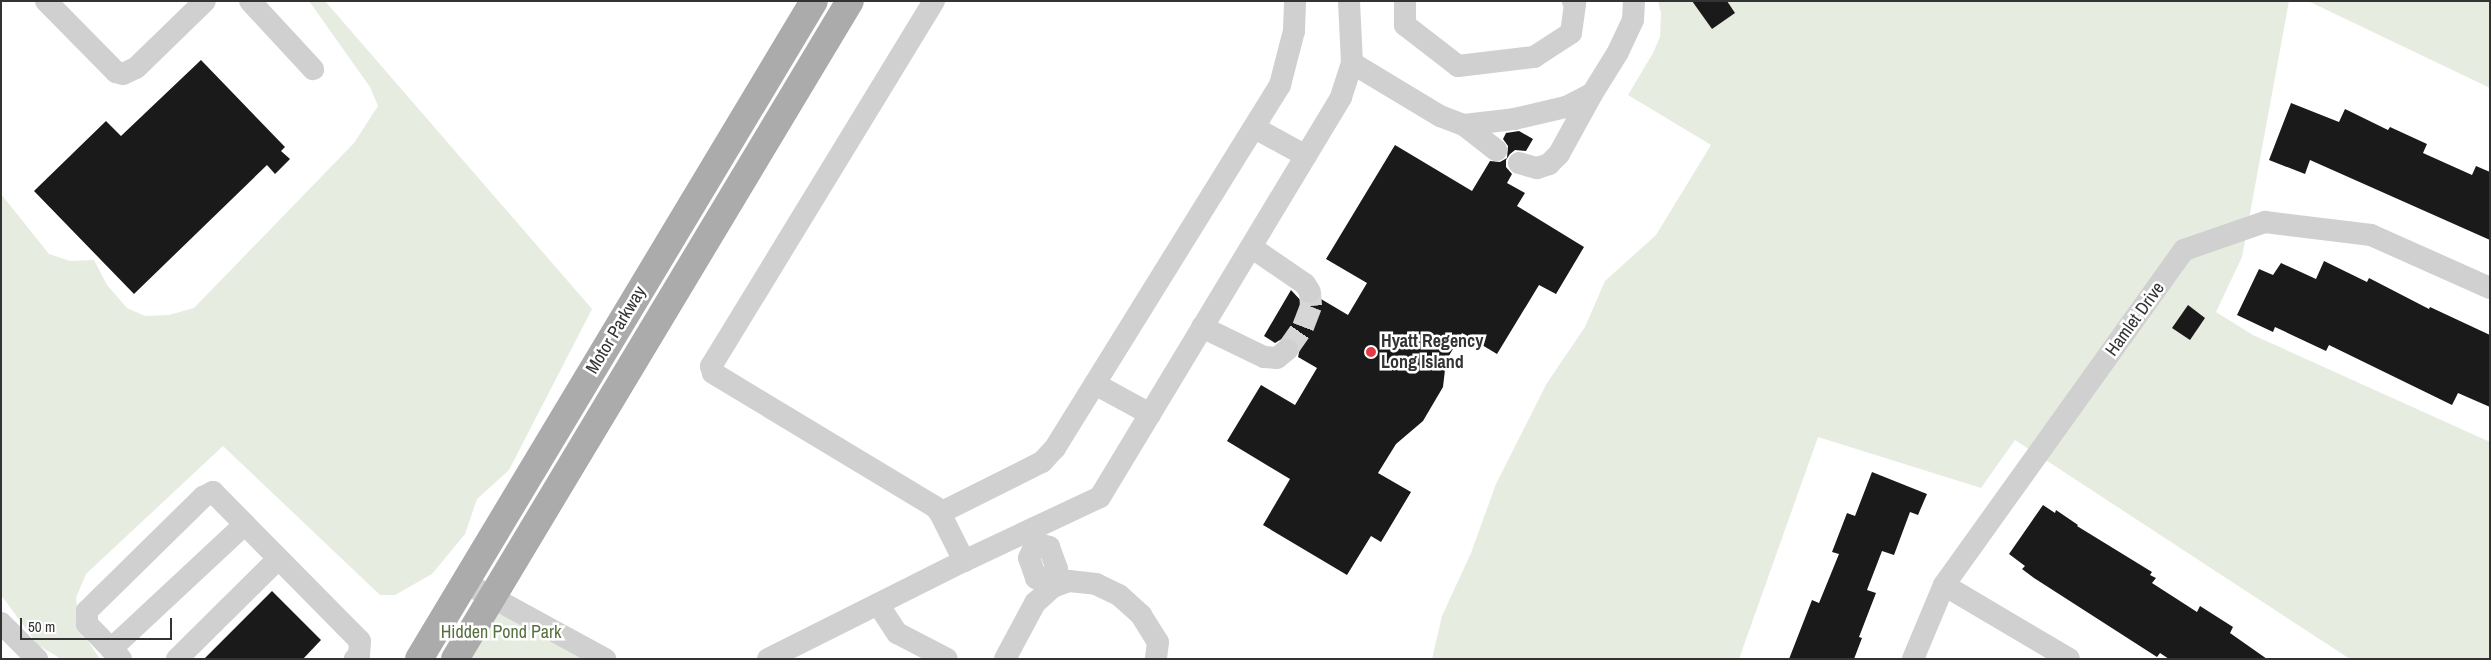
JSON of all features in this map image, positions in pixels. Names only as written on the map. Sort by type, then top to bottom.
[{"type":"main road","name":"Motor Parkway","points":[[419,659],[814,1]]},
{"type":"main road","name":"Motor Parkway","points":[[455,659],[850,1]]},
{"type":"street","points":[[46,1],[116,72],[123,74],[136,68],[205,1]]},
{"type":"street","points":[[250,1],[313,69]]},
{"type":"street","points":[[934,1],[711,366],[713,373],[926,502],[940,513],[964,561]]},
{"type":"street","points":[[940,513],[1042,462],[1055,448],[1280,85],[1294,31],[1295,1]]},
{"type":"street","points":[[768,659],[964,561],[1034,536],[1100,497],[1341,97],[1352,63],[1350,1]]},
{"type":"street","points":[[1405,1],[1405,25],[1458,66],[1534,57],[1571,33],[1575,3],[1573,1]]},
{"type":"street","points":[[1519,163],[1538,168],[1549,164],[1559,154],[1618,52],[1633,20],[1634,1]]},
{"type":"street","points":[[1352,63],[1440,116],[1464,125],[1496,150]]},
{"type":"street","points":[[1464,125],[1514,119],[1566,107],[1592,94]]},
{"type":"street","points":[[1254,128],[1306,156]]},
{"type":"street","name":"Hamlet Drive","points":[[1913,659],[1944,585],[2184,250],[2265,222],[2371,235],[2490,288]]},
{"type":"street","points":[[1251,247],[1305,284],[1310,292]]},
{"type":"street","points":[[1202,328],[1264,357],[1277,358],[1287,350]]},
{"type":"street","points":[[1095,384],[1150,414]]},
{"type":"street","points":[[245,524],[116,654],[87,624],[87,611],[203,497],[214,492],[360,642],[359,655],[354,659]]},
{"type":"street","points":[[1005,659],[1035,603],[1051,583],[1057,569],[1050,546],[1034,536]]},
{"type":"street","points":[[177,659],[278,559]]},
{"type":"street","points":[[1051,583],[1068,581],[1096,584],[1119,595],[1141,615],[1158,642],[1156,659]]},
{"type":"street","points":[[464,582],[605,659]]},
{"type":"street","points":[[1944,585],[2069,659]]},
{"type":"street","points":[[878,604],[897,633],[947,659]]},
{"type":"street","points":[[1,623],[29,656]]},
{"type":"green space","points":[[309,1],[325,1],[592,309],[509,470],[477,499],[465,534],[432,574],[395,595],[380,595],[223,446],[86,574],[76,598],[80,629],[100,659],[61,659],[38,645],[1,595],[1,194],[49,254],[70,261],[94,260],[107,285],[127,308],[145,316],[169,315],[194,308],[354,143],[378,106],[370,87]]},
{"type":"green space","points":[[1658,1],[2289,1],[2242,257],[2216,312],[2253,335],[2490,442],[2490,659],[2350,659],[2015,440],[1981,488],[1818,437],[1739,659],[1432,659],[1442,616],[1471,553],[1496,484],[1547,383],[1585,327],[1605,281],[1656,235],[1711,145],[1628,95],[1653,53],[1660,37],[1661,13]]},
{"type":"green space","points":[[2308,1],[2490,1],[2490,88]]},
{"type":"green space","name":"Hidden Pond Park","points":[[492,598],[605,659],[455,659]]},
{"type":"building","points":[[1692,1],[1727,1],[1735,13],[1712,29]]},
{"type":"building","points":[[201,60],[285,147],[281,151],[290,159],[275,174],[267,165],[134,294],[34,191],[106,121],[121,136]]},
{"type":"building","points":[[2291,103],[2339,122],[2345,109],[2388,130],[2390,127],[2427,144],[2423,153],[2472,175],[2476,166],[2490,172],[2490,240],[2310,160],[2305,174],[2269,160]]},
{"type":"building","name":"Hyatt Regency Long Island","points":[[1519,131],[1533,139],[1526,151],[1515,150],[1506,160],[1506,167],[1512,174],[1507,183],[1525,193],[1517,206],[1584,247],[1556,294],[1539,285],[1497,354],[1462,333],[1446,361],[1443,387],[1423,421],[1396,444],[1378,473],[1411,492],[1381,542],[1371,536],[1347,575],[1263,525],[1290,479],[1227,441],[1261,385],[1295,405],[1317,368],[1298,357],[1300,348],[1292,338],[1285,337],[1275,343],[1264,336],[1291,290],[1304,304],[1311,305],[1321,299],[1348,315],[1367,283],[1326,259],[1395,145],[1472,191],[1490,161],[1500,162],[1507,158],[1508,146],[1503,139],[1506,133]]},
{"type":"building","points":[[2324,261],[2367,282],[2369,278],[2429,309],[2430,307],[2490,335],[2490,407],[2458,393],[2452,405],[2329,345],[2326,351],[2275,327],[2273,332],[2237,315],[2259,269],[2273,275],[2281,263],[2316,279]]},
{"type":"building","points":[[2188,305],[2205,318],[2190,340],[2172,328]]},
{"type":"building","points":[[1872,472],[1927,494],[1918,515],[1910,512],[1894,555],[1882,551],[1867,590],[1876,593],[1859,637],[1862,638],[1854,659],[1789,659],[1812,600],[1819,603],[1839,554],[1832,552],[1847,513],[1855,516]]},
{"type":"building","points":[[2043,505],[2055,513],[2056,510],[2077,526],[2152,572],[2150,575],[2156,578],[2152,583],[2197,612],[2200,606],[2233,627],[2230,633],[2267,659],[2169,659],[2160,653],[2157,657],[2034,578],[2022,569],[2025,566],[2009,554]]},
{"type":"building","points":[[272,591],[321,640],[303,659],[204,659]]},
{"type":"tunnel","points":[[1287,350],[1303,327],[1311,306],[1310,292]]},
{"type":"place","name":"Hyatt Regency Long Island","points":[[1371,352]]}]
